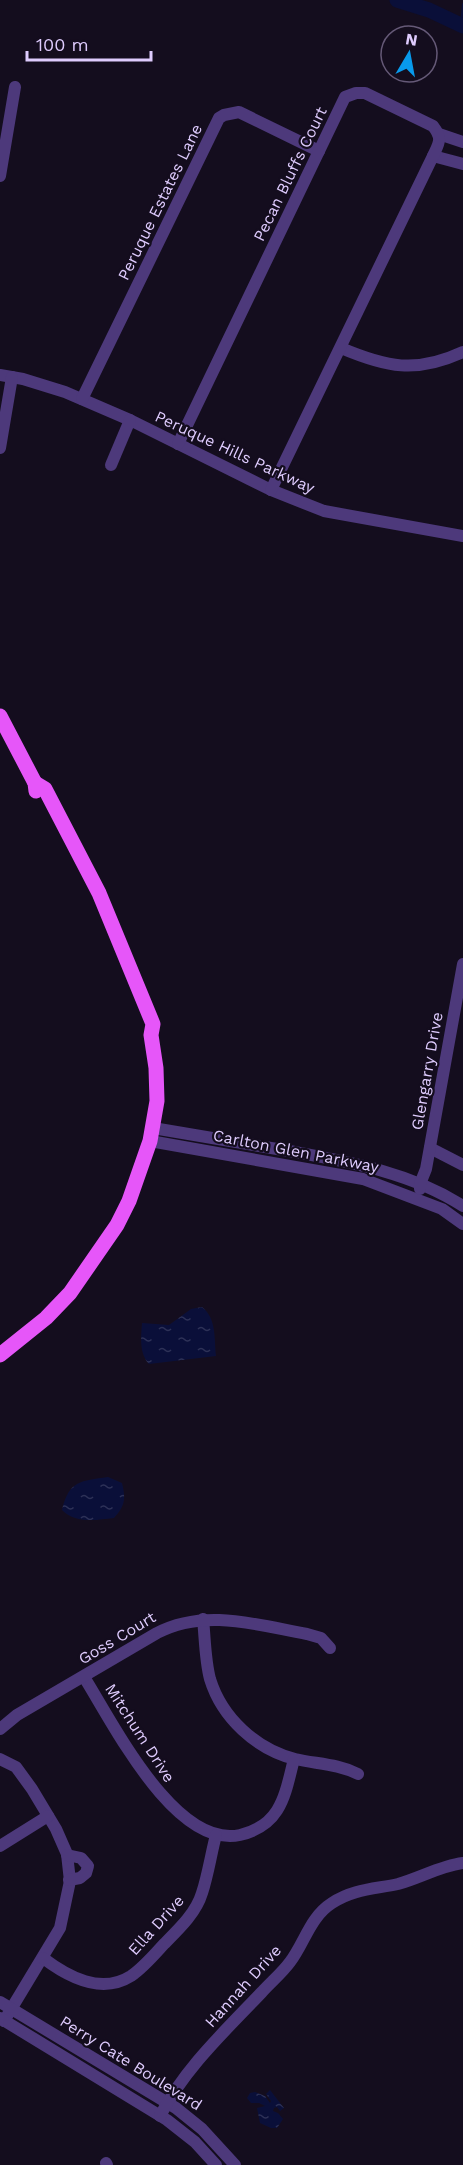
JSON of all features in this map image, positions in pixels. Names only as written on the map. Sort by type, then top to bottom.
[{"type":"main road","points":[[0,717],[35,783],[36,792],[89,896],[134,999],[143,1027],[151,1035],[156,1068],[157,1101],[151,1134],[129,1201],[100,1251],[70,1293],[46,1318],[0,1355]]},
{"type":"street","points":[[0,176],[15,87]]},
{"type":"street","name":"Pecan Bluffs Court","points":[[178,444],[345,98],[356,93],[365,93],[433,126],[439,134],[463,142]]},
{"type":"street","name":"Peruque Estates Lane","points":[[82,399],[219,118],[231,112],[239,112],[319,151]]},
{"type":"street","points":[[271,490],[433,156],[439,142],[439,134]]},
{"type":"street","points":[[433,156],[463,164]]},
{"type":"street","points":[[340,348],[370,360],[405,366],[431,364],[463,352]]},
{"type":"street","points":[[0,448],[6,376]]},
{"type":"street","name":"Peruque Hills Parkway","points":[[6,376],[82,399],[130,420],[271,490],[324,511],[463,536]]},
{"type":"street","points":[[111,465],[124,439],[130,420]]},
{"type":"street","name":"Glengarry Drive","points":[[420,1200],[420,1184],[426,1170],[463,964]]},
{"type":"street","name":"Carlton Glen Parkway","points":[[151,1134],[351,1162],[396,1174],[463,1206]]},
{"type":"street","name":"Carlton Glen Parkway","points":[[151,1134],[363,1179],[442,1209],[463,1224]]},
{"type":"street","points":[[430,1148],[463,1165]]},
{"type":"street","name":"Goss Court","points":[[0,1730],[17,1715],[171,1626],[220,1618],[307,1634],[321,1638],[330,1648]]},
{"type":"street","points":[[203,1619],[210,1679],[226,1711],[249,1736],[274,1751],[294,1759],[344,1767],[358,1774]]},
{"type":"street","name":"Mitchum Drive","points":[[84,1677],[132,1755],[161,1795],[197,1826],[216,1835]]},
{"type":"street","points":[[0,1759],[16,1767],[48,1816],[67,1855],[69,1880],[68,1899],[60,1928],[12,2008],[2,2019]]},
{"type":"street","points":[[216,1835],[226,1837],[249,1832],[270,1821],[284,1800],[294,1759]]},
{"type":"street","points":[[0,1846],[48,1816]]},
{"type":"street","name":"Ella Drive","points":[[43,1958],[58,1970],[91,1984],[104,1985],[130,1977],[179,1929],[196,1906],[202,1893],[216,1835]]},
{"type":"street","points":[[67,1855],[81,1858],[88,1866],[86,1873],[80,1878],[69,1880]]},
{"type":"street","name":"Hannah Drive","points":[[160,2116],[195,2063],[291,1961],[313,1920],[322,1910],[334,1901],[350,1894],[381,1885],[397,1884],[435,1869],[463,1863]]},
{"type":"street","name":"Perry Cate Boulevard","points":[[0,2001],[167,2103],[202,2129],[235,2165]]},
{"type":"street","name":"Perry Cate Boulevard","points":[[2,2019],[160,2116],[195,2142],[216,2165]]},
{"type":"water","points":[[202,1307],[212,1323],[216,1356],[149,1364],[142,1350],[142,1323],[169,1325],[191,1309]]},
{"type":"water","points":[[108,1477],[122,1483],[124,1494],[124,1502],[114,1518],[80,1519],[62,1510],[68,1493],[73,1487],[83,1481]]},
{"type":"water","points":[[270,2090],[284,2108],[280,2111],[277,2107],[274,2108],[273,2111],[283,2119],[277,2128],[260,2123],[257,2108],[265,2106],[251,2103],[247,2098],[250,2093],[255,2092],[265,2096],[270,2103],[266,2094]]},
{"type":"waterway","points":[[397,0],[429,10],[463,26]]},
{"type":"waterway","points":[[461,25],[463,4]]}]
